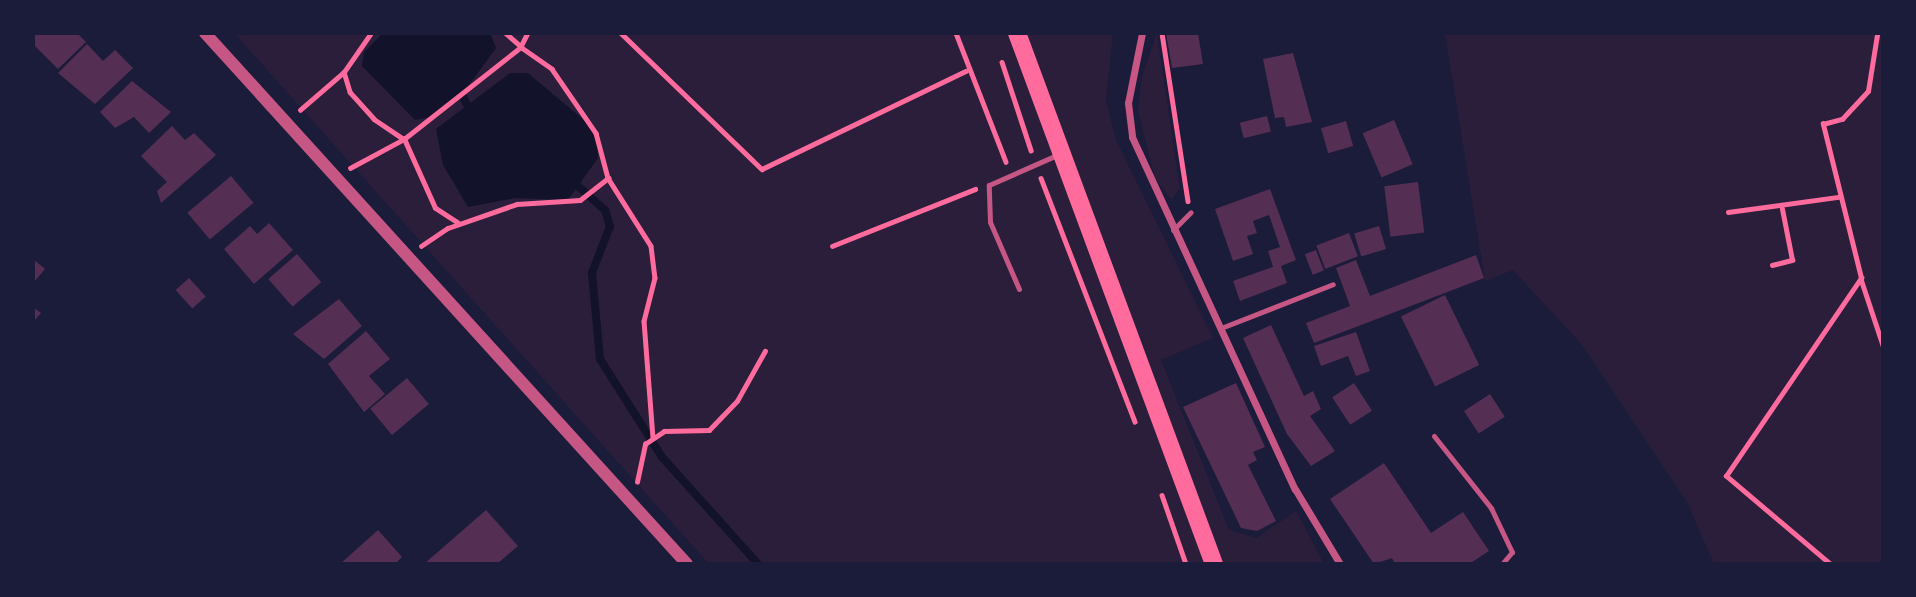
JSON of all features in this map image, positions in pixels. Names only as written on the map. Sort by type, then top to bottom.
[{"type":"main road","points":[[1017,33],[1057,155],[1214,564]]},
{"type":"street","points":[[205,33],[411,253],[687,564]]},
{"type":"street","points":[[1142,33],[1128,103],[1132,137],[1295,489],[1340,564]]},
{"type":"lane","points":[[1019,289],[990,222],[989,185],[1035,162],[1057,155]]},
{"type":"lane","points":[[1173,230],[1191,212]]},
{"type":"lane","points":[[1222,328],[1333,284]]},
{"type":"lane","points":[[1434,436],[1490,508],[1512,552],[1502,564]]},
{"type":"path","points":[[289,120],[344,72],[370,33]]},
{"type":"path","points":[[505,33],[552,69],[596,133],[608,178],[651,246],[655,278],[644,321],[653,438]]},
{"type":"path","points":[[339,175],[404,139],[473,90],[521,47],[528,33]]},
{"type":"path","points":[[621,33],[762,169],[966,71]]},
{"type":"path","points":[[956,33],[966,71],[1014,173]]},
{"type":"path","points":[[1162,33],[1191,212]]},
{"type":"path","points":[[1877,35],[1868,91],[1842,119],[1823,124],[1838,197],[1883,345]]},
{"type":"path","points":[[996,46],[1035,162],[1138,428]]},
{"type":"path","points":[[344,72],[350,92],[373,118],[404,139],[436,208],[458,223]]},
{"type":"path","points":[[411,253],[458,223],[517,204],[580,200],[608,178]]},
{"type":"path","points":[[832,246],[989,185]]},
{"type":"path","points":[[1728,212],[1782,209],[1838,197]]},
{"type":"path","points":[[1772,265],[1793,260],[1782,209]]},
{"type":"path","points":[[1830,564],[1726,477],[1861,278]]},
{"type":"path","points":[[627,497],[643,474],[645,444],[664,430],[709,430],[737,401],[765,351]]},
{"type":"path","points":[[1161,490],[1185,564]]},
{"type":"shaded area","points":[[234,33],[1113,33],[1106,100],[1116,140],[1213,338],[1161,360],[1229,530],[1256,538],[1296,511],[1324,564],[709,564]]},
{"type":"shaded area","points":[[383,33],[490,33],[496,48],[466,89],[431,117],[415,120],[362,66],[364,52]]},
{"type":"shaded area","points":[[1157,33],[1180,189],[1171,200],[1154,176],[1138,110],[1142,76]]},
{"type":"shaded area","points":[[1445,33],[1883,33],[1883,564],[1714,564],[1687,502],[1583,346],[1513,270],[1485,281]]},
{"type":"shaded area","points":[[510,73],[528,73],[597,131],[598,158],[568,200],[515,198],[468,207],[443,165],[436,129]]},
{"type":"building","points":[[33,33],[77,33],[86,42],[58,69],[35,46]]},
{"type":"building","points":[[1166,33],[1198,33],[1203,64],[1172,68]]},
{"type":"building","points":[[87,44],[103,61],[115,50],[133,68],[95,104],[58,73]]},
{"type":"building","points":[[1293,53],[1312,122],[1286,127],[1284,117],[1275,118],[1263,59]]},
{"type":"building","points":[[132,81],[171,112],[149,133],[134,117],[115,128],[100,112]]},
{"type":"building","points":[[1267,116],[1271,132],[1244,138],[1240,123]]},
{"type":"building","points":[[1394,120],[1413,164],[1381,177],[1363,133]]},
{"type":"building","points":[[1346,121],[1353,146],[1328,153],[1321,128]]},
{"type":"building","points":[[172,126],[185,140],[194,133],[216,155],[161,203],[157,191],[167,182],[141,156]]},
{"type":"building","points":[[231,176],[253,203],[210,239],[187,213]]},
{"type":"building","points":[[1418,182],[1424,233],[1390,237],[1384,186]]},
{"type":"building","points":[[1270,189],[1296,260],[1281,266],[1287,283],[1240,301],[1233,281],[1273,267],[1268,251],[1280,247],[1269,215],[1253,221],[1257,233],[1247,236],[1253,254],[1233,261],[1215,209]]},
{"type":"building","points":[[269,223],[293,250],[254,284],[224,249],[250,226],[257,234]]},
{"type":"building","points":[[1379,226],[1386,249],[1361,257],[1354,234]]},
{"type":"building","points":[[1349,233],[1358,256],[1325,269],[1316,246]]},
{"type":"building","points":[[1316,250],[1324,271],[1313,275],[1305,254]]},
{"type":"building","points":[[297,254],[321,282],[293,307],[268,279]]},
{"type":"building","points":[[1476,255],[1484,278],[1314,343],[1306,323],[1350,306],[1336,268],[1356,260],[1370,296]]},
{"type":"building","points":[[33,259],[45,269],[33,283]]},
{"type":"building","points":[[189,278],[206,297],[192,309],[176,290]]},
{"type":"building","points":[[1445,295],[1479,365],[1435,387],[1401,316]]},
{"type":"building","points":[[339,299],[362,326],[324,359],[293,334]]},
{"type":"building","points":[[33,307],[41,313],[33,322]]},
{"type":"building","points":[[1271,325],[1304,396],[1313,391],[1321,409],[1310,416],[1335,451],[1311,466],[1287,434],[1243,338]]},
{"type":"building","points":[[366,331],[390,359],[369,376],[385,394],[364,412],[328,364]]},
{"type":"building","points":[[1356,332],[1370,371],[1356,376],[1348,356],[1321,366],[1314,346]]},
{"type":"building","points":[[407,378],[429,404],[392,435],[370,409]]},
{"type":"building","points":[[1236,383],[1265,447],[1253,452],[1257,460],[1248,465],[1276,521],[1257,531],[1241,528],[1183,407]]},
{"type":"building","points":[[1354,383],[1372,411],[1350,425],[1332,397]]},
{"type":"building","points":[[1490,394],[1505,417],[1479,434],[1464,411]]},
{"type":"building","points":[[1384,463],[1431,533],[1463,512],[1489,551],[1469,564],[1395,564],[1392,558],[1374,564],[1330,499]]},
{"type":"building","points":[[486,510],[518,546],[497,564],[424,564]]},
{"type":"building","points":[[378,530],[402,557],[395,564],[340,564]]},
{"type":"waterway","points":[[461,93],[467,105]]},
{"type":"waterway","points":[[578,186],[605,210],[610,226],[592,273],[600,359],[662,457],[758,564]]}]
